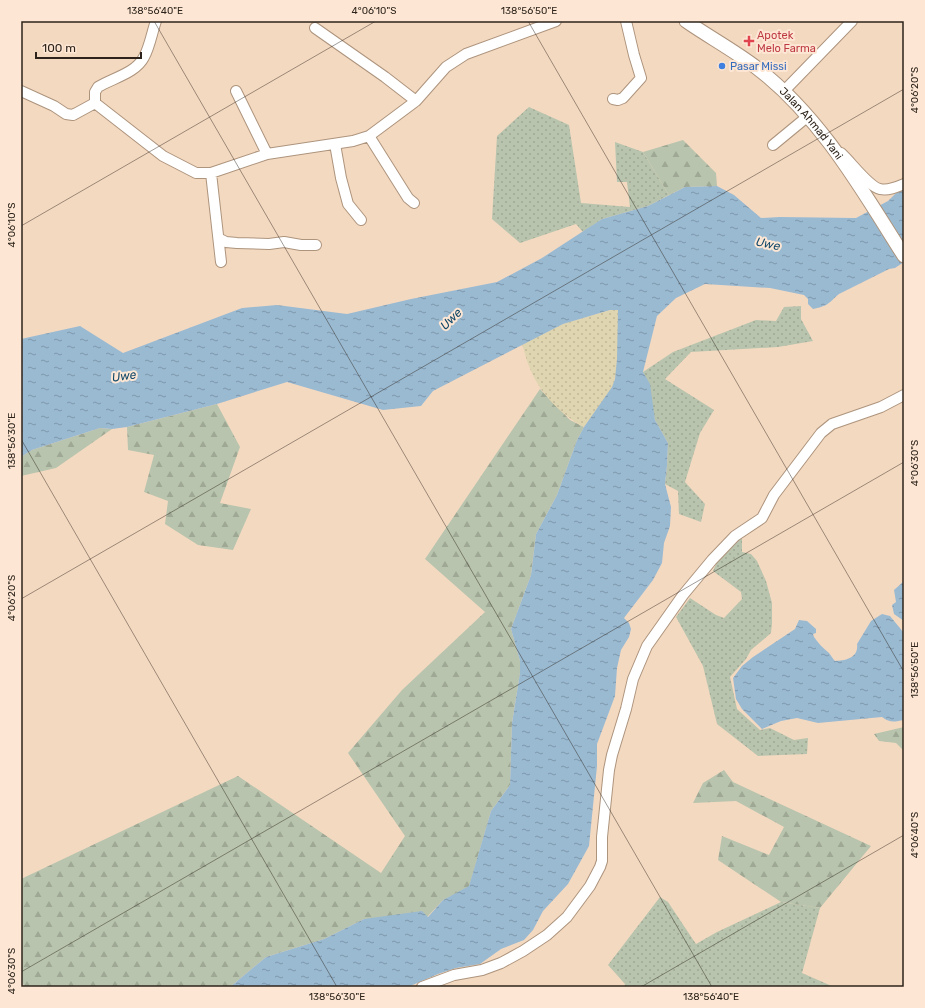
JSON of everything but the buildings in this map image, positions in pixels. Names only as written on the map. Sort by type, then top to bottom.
[{"type":"main road","name":"Jalan Ahmad Yani","points":[[686,21],[758,68],[784,91],[833,148],[904,256]]},
{"type":"street","points":[[95,103],[95,92],[98,87],[107,81],[131,70],[145,56],[156,21]]},
{"type":"street","points":[[95,103],[163,156],[196,173],[211,173],[268,154],[353,141],[369,136],[416,101],[446,67],[466,54],[556,21]]},
{"type":"street","points":[[613,99],[618,100],[623,98],[641,78],[626,21]]},
{"type":"street","points":[[784,91],[852,21]]},
{"type":"street","points":[[315,28],[385,77],[416,101]]},
{"type":"street","points":[[21,91],[54,106],[66,114],[73,115],[95,103]]},
{"type":"street","points":[[236,91],[268,154]]},
{"type":"street","points":[[773,145],[807,117]]},
{"type":"street","points":[[369,136],[405,192],[414,203]]},
{"type":"street","points":[[335,144],[341,178],[348,204],[361,220]]},
{"type":"street","points":[[833,148],[848,159],[872,186],[880,190],[894,188],[904,184]]},
{"type":"street","points":[[211,173],[220,239],[221,262]]},
{"type":"street","points":[[220,239],[232,242],[269,244],[284,242],[301,245],[316,245]]},
{"type":"street","points":[[422,987],[454,975],[482,970],[501,963],[547,935],[567,917],[590,886],[602,861],[602,837],[612,755],[626,709],[633,679],[647,646],[683,595],[712,560],[735,536],[762,518],[774,495],[790,473],[832,424],[881,406],[904,395]]},
{"type":"green space","points":[[529,107],[569,125],[581,203],[630,207],[627,182],[617,182],[615,142],[643,152],[669,195],[648,206],[602,219],[583,232],[576,224],[520,243],[492,219],[497,136]]},
{"type":"green space","points":[[683,140],[716,173],[717,186],[685,187],[669,195],[643,152]]},
{"type":"green space","points":[[801,306],[801,319],[813,341],[778,347],[691,352],[665,379],[714,410],[700,433],[685,482],[705,504],[701,522],[679,514],[678,491],[665,484],[668,443],[655,420],[643,372],[673,352],[756,320],[776,321],[784,307]]},
{"type":"green space","points":[[540,389],[570,420],[584,427],[577,440],[557,495],[536,534],[531,575],[511,629],[520,661],[520,673],[512,723],[510,785],[491,811],[469,887],[443,900],[427,917],[364,919],[324,939],[266,957],[230,987],[24,987],[21,977],[21,879],[238,776],[381,873],[405,836],[348,753],[402,690],[485,612],[425,559]]},
{"type":"green space","points":[[217,404],[240,447],[220,503],[251,509],[233,550],[198,545],[165,524],[168,501],[144,492],[154,455],[128,450],[127,427]]},
{"type":"green space","points":[[100,428],[112,429],[56,468],[21,476],[21,457],[32,450]]},
{"type":"green space","points":[[742,537],[742,552],[751,554],[757,561],[766,581],[772,603],[772,623],[771,633],[751,650],[746,659],[730,677],[737,709],[760,730],[770,728],[794,740],[808,738],[807,754],[758,756],[717,724],[703,666],[676,617],[690,598],[716,615],[724,618],[742,599],[741,592],[713,571],[717,562]]},
{"type":"green space","points":[[904,727],[904,751],[896,743],[879,741],[874,734]]},
{"type":"green space","points":[[724,770],[733,782],[871,846],[820,908],[781,902],[718,860],[722,836],[769,855],[784,827],[736,801],[693,803],[703,783]]},
{"type":"green space","points":[[660,897],[668,902],[696,944],[717,932],[781,902],[820,908],[802,973],[834,987],[624,987],[625,984],[608,965]]},
{"type":"sand","points":[[610,310],[618,310],[618,360],[615,379],[606,397],[584,427],[568,417],[553,404],[540,388],[530,368],[522,344],[563,324]]},
{"type":"water","name":"Uwe","points":[[717,186],[734,195],[761,218],[856,218],[888,201],[895,194],[904,189],[904,262],[895,268],[889,269],[839,294],[826,305],[813,309],[808,304],[808,299],[804,295],[770,288],[705,284],[676,298],[657,316],[643,372],[650,384],[655,420],[668,443],[665,484],[671,507],[670,526],[664,543],[662,563],[653,580],[624,618],[629,623],[631,629],[629,637],[621,650],[617,668],[615,696],[597,744],[597,766],[589,846],[568,884],[543,911],[533,930],[524,940],[501,949],[480,964],[456,968],[408,987],[230,987],[266,957],[324,939],[364,919],[422,911],[428,917],[443,900],[469,886],[491,811],[510,785],[512,723],[520,673],[520,661],[511,629],[531,575],[536,534],[557,495],[577,440],[584,427],[612,387],[615,379],[618,310],[610,310],[563,324],[433,391],[421,406],[383,410],[287,382],[217,404],[127,427],[112,429],[100,428],[32,450],[21,457],[21,339],[80,326],[123,353],[242,308],[277,305],[347,314],[411,299],[497,282],[542,258],[602,219],[648,206],[685,187]]},
{"type":"water","points":[[903,582],[904,621],[894,614],[892,605],[896,602],[894,590]]},
{"type":"water","points":[[882,614],[890,616],[904,633],[904,720],[892,722],[882,717],[818,723],[797,718],[781,721],[762,729],[742,709],[736,699],[733,678],[742,666],[753,657],[795,629],[799,620],[807,621],[816,629],[816,633],[813,634],[814,637],[835,661],[839,661],[854,656],[857,649],[857,644],[871,621]]},
{"type":"place","name":"Apotek Melo Farma","points":[[749,41]]},
{"type":"place","name":"Pasar Missi","points":[[722,66]]}]
